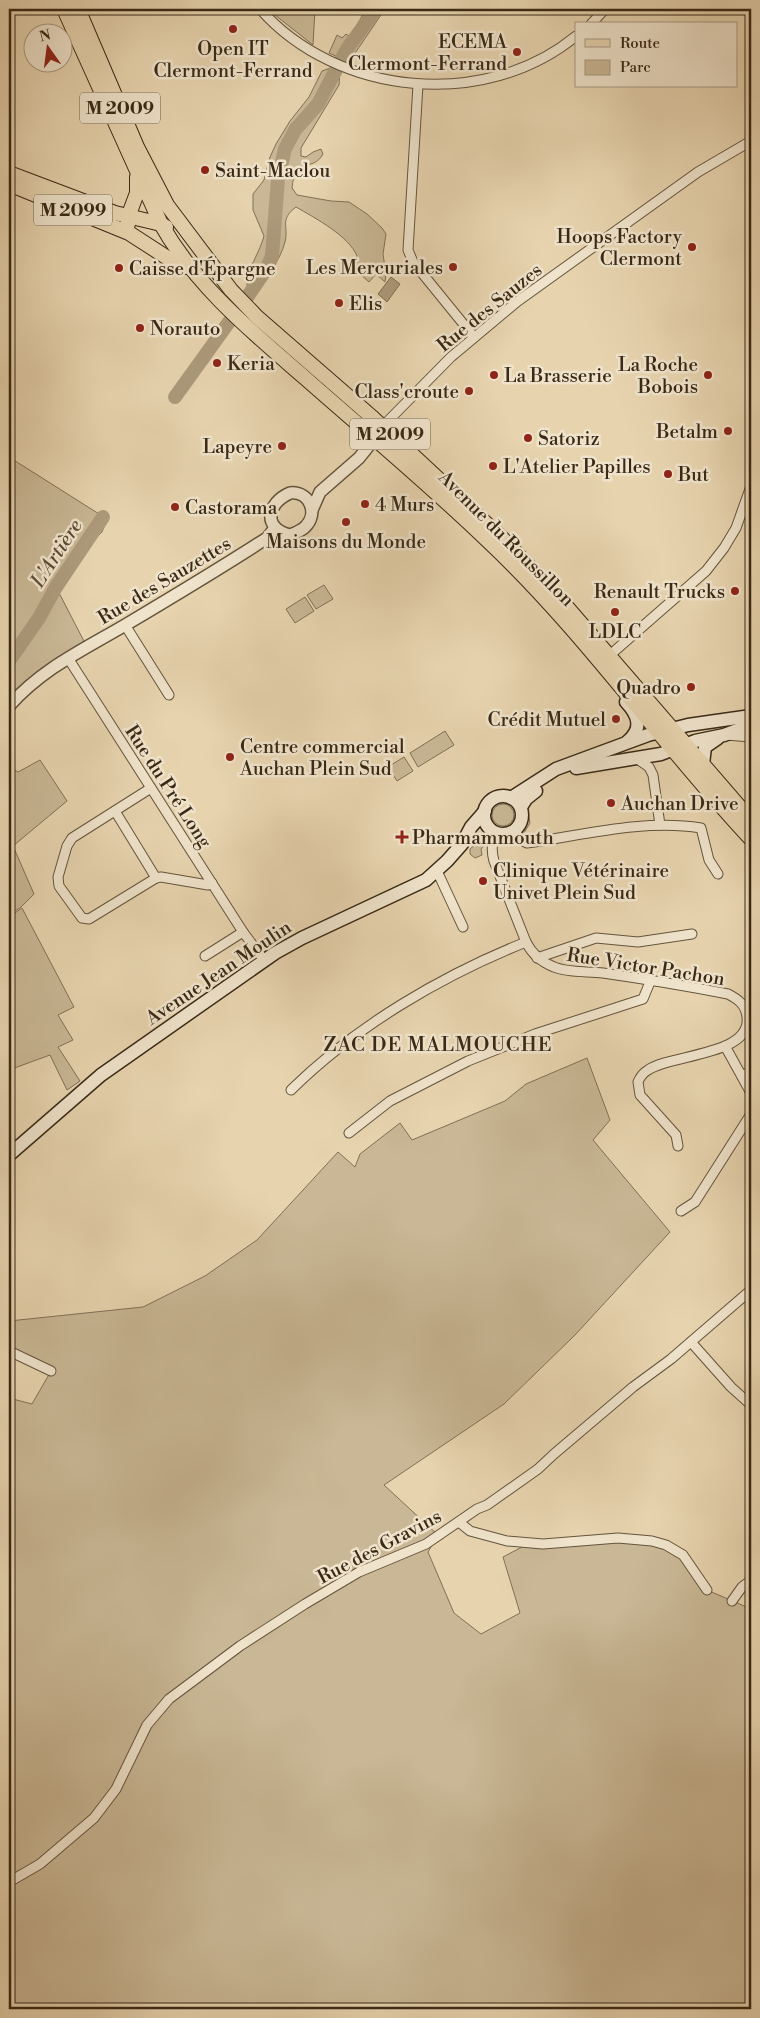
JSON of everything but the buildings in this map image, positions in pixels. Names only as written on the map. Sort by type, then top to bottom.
[{"type":"main road","name":"M 2009","points":[[64,9],[161,224],[172,244],[190,268]]},
{"type":"main road","name":"M 2009","points":[[78,9],[137,147],[168,205],[231,290]]},
{"type":"main road","name":"M 2099","points":[[9,173],[128,216],[161,224],[179,235],[211,276],[231,290]]},
{"type":"main road","points":[[128,216],[136,198],[137,174]]},
{"type":"main road","name":"M 2099","points":[[9,184],[133,235],[180,266],[190,268]]},
{"type":"main road","points":[[133,235],[155,232],[161,224],[168,205]]},
{"type":"main road","name":"M 2099","points":[[128,216],[133,235]]},
{"type":"main road","name":"Avenue du Roussillon","points":[[190,268],[247,327],[542,588]]},
{"type":"main road","name":"Avenue du Roussillon","points":[[231,290],[257,317],[382,427],[489,525],[542,588],[610,656],[674,728],[751,820]]},
{"type":"main road","points":[[542,588],[552,616],[630,703],[637,718],[637,730],[634,737],[622,746]]},
{"type":"main road","name":"Avenue du Roussillon","points":[[564,612],[630,703],[659,732],[751,839]]},
{"type":"main road","points":[[511,798],[556,769],[659,732],[674,728],[746,727]]},
{"type":"main road","points":[[521,807],[511,798],[505,796],[495,798],[488,804],[485,818],[493,830],[506,834],[514,830],[522,820],[521,807],[526,799],[549,780],[564,771],[673,750],[686,744],[724,735],[746,727]]},
{"type":"main road","points":[[703,764],[705,747],[724,735]]},
{"type":"main road","name":"Avenue Jean Moulin","points":[[462,844],[467,833],[485,811]]},
{"type":"main road","name":"Avenue Jean Moulin","points":[[9,1155],[101,1075],[264,960],[302,938],[426,880],[462,844],[476,833],[493,830]]},
{"type":"street","points":[[260,9],[293,39],[345,68],[375,78],[418,85],[469,82],[506,73],[526,66],[575,37]]},
{"type":"street","points":[[593,22],[605,9]]},
{"type":"street","points":[[418,85],[408,250],[413,262],[474,337]]},
{"type":"street","name":"Rue des Sauzes","points":[[382,427],[451,357],[553,274],[698,172],[751,141]]},
{"type":"street","points":[[305,497],[320,492],[359,458],[375,440],[382,427]]},
{"type":"street","points":[[610,656],[712,563],[736,528],[751,486]]},
{"type":"street","points":[[312,510],[309,500],[290,493],[278,501],[271,513],[272,522],[275,528],[290,535],[300,531],[306,527],[310,520],[320,492]]},
{"type":"street","name":"Rue des Sauzettes","points":[[9,706],[45,672],[257,544],[275,528]]},
{"type":"street","points":[[125,625],[169,694]]},
{"type":"street","name":"Rue du Pré Long","points":[[68,658],[243,932],[264,960]]},
{"type":"street","points":[[636,758],[649,767],[653,774],[660,825]]},
{"type":"street","points":[[151,788],[72,838],[67,846],[58,877],[59,886],[85,920],[89,920],[156,878],[161,877],[208,885],[212,883]]},
{"type":"street","points":[[116,811],[156,878]]},
{"type":"street","points":[[514,830],[521,840],[527,843],[660,825],[701,828],[709,860],[718,874]]},
{"type":"street","name":"Rue Victor Pachon","points":[[493,830],[492,852],[526,942],[530,950],[538,958],[554,968],[563,970],[584,970],[728,994],[736,997],[744,1007],[747,1022],[746,1029],[739,1038],[725,1046]]},
{"type":"street","points":[[437,871],[463,927]]},
{"type":"street","points":[[205,956],[243,932]]},
{"type":"street","points":[[538,958],[596,938],[638,942],[692,934]]},
{"type":"street","points":[[291,1090],[333,1053],[390,1013],[488,958],[526,942]]},
{"type":"street","points":[[349,1133],[390,1101],[468,1061],[535,1034],[643,999],[650,982]]},
{"type":"street","points":[[678,1146],[676,1135],[640,1095],[638,1082],[648,1069],[725,1046],[751,1093]]},
{"type":"street","points":[[742,1076],[751,1071]]},
{"type":"street","points":[[681,1211],[695,1202],[751,1114]]},
{"type":"street","name":"Rue des Gravins","points":[[9,1882],[52,1855],[94,1818],[108,1802],[147,1725],[169,1699],[240,1646],[305,1604],[359,1572],[426,1544],[538,1469],[751,1290]]},
{"type":"street","points":[[691,1342],[730,1387],[751,1405]]},
{"type":"street","points":[[9,1351],[51,1371]]},
{"type":"street","points":[[459,1522],[470,1532],[507,1540],[542,1544],[618,1538],[652,1540],[666,1545],[683,1555],[707,1590]]},
{"type":"street","points":[[732,1601],[742,1587],[751,1580]]},
{"type":"green space","points":[[271,9],[315,9],[313,45],[270,11]]},
{"type":"green space","points":[[366,9],[385,9],[349,62],[329,53],[337,35],[342,38],[346,34],[350,37]]},
{"type":"green space","points":[[333,67],[340,70],[339,85],[301,148],[301,156],[306,157],[321,149],[323,154],[319,160],[297,171],[292,188],[297,195],[349,202],[367,214],[382,228],[386,234],[383,254],[386,274],[385,282],[376,274],[369,282],[350,265],[357,256],[347,241],[331,228],[296,207],[286,220],[285,242],[279,257],[252,297],[248,296],[249,272],[264,236],[253,210],[253,194],[264,180],[270,157],[290,121],[309,97],[322,71]]},
{"type":"green space","points":[[9,457],[107,519],[102,532],[75,559],[56,587],[87,647],[9,706]]},
{"type":"green space","points":[[324,585],[333,599],[316,609],[307,595]]},
{"type":"green space","points":[[305,597],[314,611],[295,623],[286,609]]},
{"type":"green space","points":[[445,731],[454,745],[418,767],[410,753]]},
{"type":"green space","points":[[404,757],[413,771],[397,781],[388,767]]},
{"type":"green space","points":[[40,760],[67,801],[13,846],[34,894],[21,907],[9,915],[9,767],[18,772]]},
{"type":"green space","points":[[503,804],[511,807],[514,815],[511,823],[503,826],[495,823],[492,815],[495,807]]},
{"type":"green space","points":[[527,805],[530,823],[522,836],[521,832],[526,819]]},
{"type":"green space","points":[[479,841],[484,845],[481,849],[482,855],[475,858],[470,854],[470,849]]},
{"type":"green space","points":[[22,908],[74,1007],[58,1015],[73,1040],[58,1047],[80,1081],[67,1090],[50,1055],[9,1070],[9,917]]},
{"type":"green space","points":[[587,1058],[610,1120],[593,1140],[670,1232],[575,1335],[504,1404],[384,1485],[438,1535],[428,1552],[454,1613],[481,1634],[520,1613],[503,1557],[522,1547],[637,1538],[683,1555],[707,1590],[751,1609],[751,2009],[9,2009],[9,1398],[32,1404],[51,1371],[9,1351],[9,1321],[143,1307],[205,1276],[257,1240],[338,1152],[355,1167],[360,1154],[400,1123],[412,1140],[505,1101],[526,1084]]},
{"type":"shaded area","points":[[391,277],[400,284],[387,302],[378,294]]},
{"type":"waterway","name":"L'Artière","points":[[248,296],[267,268],[272,256],[278,179],[285,149],[295,130],[318,104],[347,49],[376,9]]},
{"type":"waterway","name":"L'Artière","points":[[175,397],[229,322]]},
{"type":"waterway","name":"L'Artière","points":[[9,661],[39,618],[56,587],[103,517]]},
{"type":"place","name":"Open IT Clermont-Ferrand","points":[[233,29]]},
{"type":"place","name":"ECEMA Clermont-Ferrand","points":[[517,52]]},
{"type":"place","name":"Saint-Maclou","points":[[205,170]]},
{"type":"place","name":"Hoops Factory Clermont","points":[[692,247]]},
{"type":"place","name":"Les Mercuriales","points":[[453,267]]},
{"type":"place","name":"Caisse d'Épargne","points":[[119,268]]},
{"type":"place","name":"Elis","points":[[339,303]]},
{"type":"place","name":"Norauto","points":[[140,328]]},
{"type":"place","name":"Keria","points":[[217,363]]},
{"type":"place","name":"La Brasserie","points":[[494,375]]},
{"type":"place","name":"La Roche Bobois","points":[[708,375]]},
{"type":"place","name":"Class'croute","points":[[469,391]]},
{"type":"place","name":"Betalm","points":[[728,431]]},
{"type":"place","name":"Satoriz","points":[[528,438]]},
{"type":"place","name":"Lapeyre","points":[[282,446]]},
{"type":"place","name":"L'Atelier Papilles","points":[[493,466]]},
{"type":"place","name":"But","points":[[668,474]]},
{"type":"place","name":"4 Murs","points":[[365,504]]},
{"type":"place","name":"Castorama","points":[[175,507]]},
{"type":"place","name":"Maisons du Monde","points":[[346,522]]},
{"type":"place","name":"Renault Trucks","points":[[735,591]]},
{"type":"place","name":"LDLC","points":[[615,612]]},
{"type":"place","name":"Quadro","points":[[691,687]]},
{"type":"place","name":"Crédit Mutuel","points":[[616,719]]},
{"type":"place","name":"Centre commercial Auchan Plein Sud","points":[[230,757]]},
{"type":"place","name":"Auchan Drive","points":[[611,803]]},
{"type":"place","name":"Pharmammouth","points":[[402,837]]},
{"type":"place","name":"Clinique Vétérinaire Univet Plein Sud","points":[[483,881]]},
{"type":"district","name":"ZAC DE MALMOUCHE","points":[[438,1044]]}]
